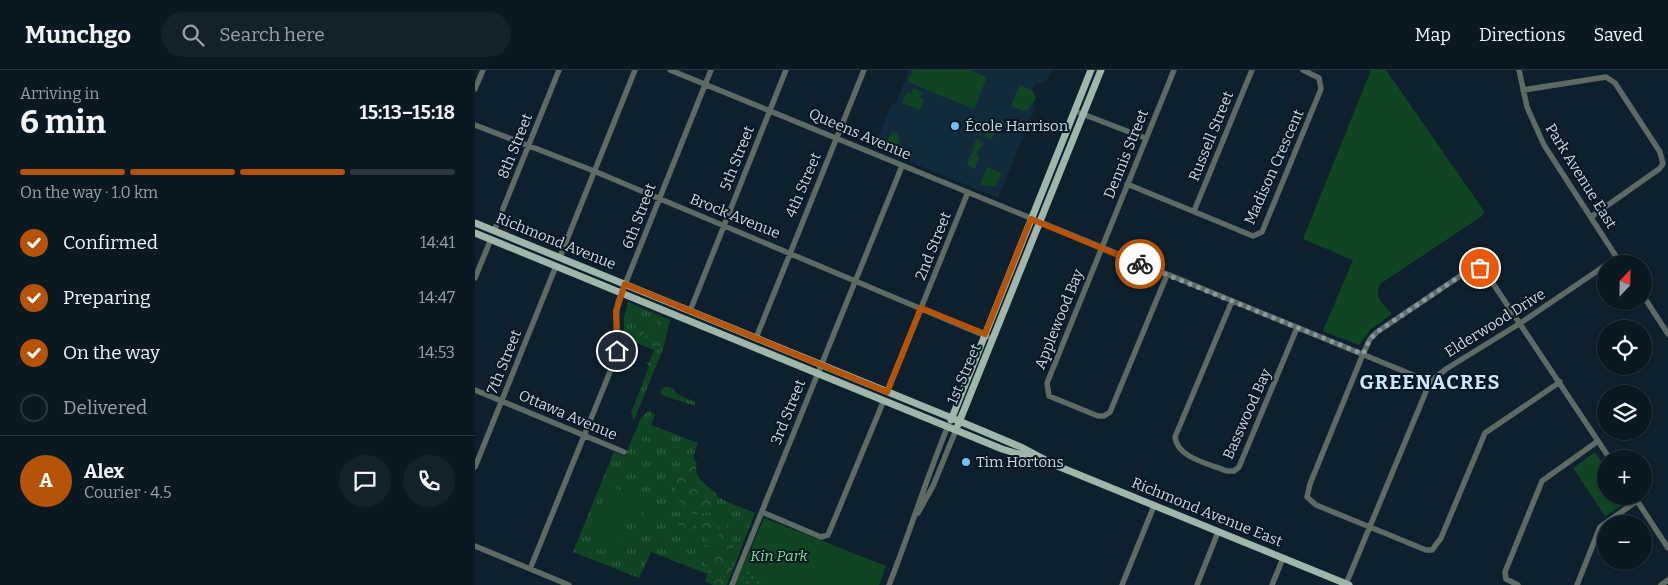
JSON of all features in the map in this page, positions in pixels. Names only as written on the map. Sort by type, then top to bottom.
[{"type":"main road","name":"1st Street","points":[[948,426],[1091,70]]},
{"type":"main road","name":"1st Street","points":[[955,430],[1101,70]]},
{"type":"main road","name":"Richmond Avenue","points":[[475,223],[959,421]]},
{"type":"main road","name":"Richmond Avenue","points":[[475,233],[955,430]]},
{"type":"main road","name":"Richmond Avenue East","points":[[959,421],[1023,448],[1055,465],[1348,584]]},
{"type":"main road","name":"Richmond Avenue East","points":[[955,430],[1029,459],[1055,465]]},
{"type":"street","points":[[475,89],[483,70]]},
{"type":"street","name":"8th Street","points":[[494,231],[559,70]]},
{"type":"street","points":[[560,257],[635,70]]},
{"type":"street","name":"Queens Avenue","points":[[670,70],[1430,382]]},
{"type":"street","name":"6th Street","points":[[530,569],[616,356],[616,311],[625,284],[711,70]]},
{"type":"street","name":"5th Street","points":[[690,311],[787,70]]},
{"type":"street","name":"4th Street","points":[[756,338],[789,252],[864,70]]},
{"type":"street","name":"Dennis Street","points":[[1102,248],[1174,70]]},
{"type":"street","name":"Russell Street","points":[[1194,211],[1252,70]]},
{"type":"street","name":"Madison Crescent","points":[[1127,184],[1253,236],[1262,232],[1321,89],[1319,78],[1303,70]]},
{"type":"street","name":"Park Avenue East","points":[[1519,70],[1532,121],[1544,145],[1615,255]]},
{"type":"street","points":[[1523,90],[1606,77],[1615,83],[1659,152],[1663,164],[1659,169],[1591,217]]},
{"type":"street","points":[[1074,110],[1145,138]]},
{"type":"street","name":"Brock Avenue","points":[[475,125],[594,171],[985,334],[993,340]]},
{"type":"street","name":"3rd Street","points":[[732,585],[902,166]]},
{"type":"street","name":"2nd Street","points":[[887,392],[967,192]]},
{"type":"street","points":[[475,278],[491,239]]},
{"type":"street","name":"Applewood Bay","points":[[1102,248],[1047,383],[1047,390],[1055,400],[1098,416],[1104,416],[1110,412],[1167,275]]},
{"type":"street","name":"7th Street","points":[[475,467],[556,266]]},
{"type":"street","points":[[1560,382],[1485,433],[1437,546],[1432,550],[1426,550],[1369,527],[1316,504],[1307,497],[1310,484],[1370,339],[1377,332],[1469,270],[1477,267],[1483,270],[1560,382],[1604,450]]},
{"type":"street","name":"Elderwood Drive","points":[[1348,584],[1369,527],[1430,382],[1446,369],[1519,324],[1597,271]]},
{"type":"street","name":"Basswood Bay","points":[[1232,302],[1175,437],[1176,446],[1181,452],[1227,471],[1234,471],[1239,467],[1297,328]]},
{"type":"street","points":[[1652,310],[1668,334]]},
{"type":"street","name":"Ottawa Avenue","points":[[475,390],[624,452]]},
{"type":"street","points":[[762,512],[825,537],[830,532],[884,400]]},
{"type":"street","name":"1st Street","points":[[889,585],[914,519],[921,493],[948,426]]},
{"type":"street","name":"1st Street","points":[[914,519],[933,486],[955,430]]},
{"type":"street","points":[[1517,585],[1505,579],[1505,572],[1542,482],[1598,441]]},
{"type":"street","points":[[1577,585],[1600,527],[1628,505]]},
{"type":"street","points":[[1640,505],[1668,548]]},
{"type":"street","points":[[1122,585],[1154,506]]},
{"type":"street","points":[[1197,585],[1218,532]]},
{"type":"street","points":[[475,546],[569,585]]},
{"type":"street","points":[[1272,585],[1283,558]]},
{"type":"street","points":[[1661,585],[1668,580]]},
{"type":"shaded area","name":"École Harrison","points":[[909,70],[1051,70],[1047,81],[1035,84],[1032,90],[1027,88],[1036,98],[1033,104],[1036,105],[998,198],[874,147],[892,103],[896,104]]},
{"type":"green space","points":[[913,70],[969,70],[987,77],[974,109],[908,82]]},
{"type":"green space","points":[[1371,70],[1386,70],[1484,211],[1482,216],[1380,284],[1378,289],[1379,297],[1392,314],[1371,329],[1359,345],[1323,331],[1353,260],[1303,239]]},
{"type":"green space","points":[[1020,85],[1032,90],[1036,98],[1028,110],[1022,111],[1011,106]]},
{"type":"green space","points":[[914,88],[923,93],[919,97],[924,99],[920,110],[902,103],[907,92],[913,95],[911,91]]},
{"type":"green space","points":[[970,117],[985,123],[981,135],[965,129]]},
{"type":"green space","points":[[990,124],[997,127],[991,140],[984,137]]},
{"type":"green space","points":[[893,131],[897,133],[900,142],[892,150],[886,142]]},
{"type":"green space","points":[[978,139],[984,143],[976,154],[979,156],[975,169],[967,165],[971,153],[974,153],[972,150]]},
{"type":"green space","points":[[987,167],[1002,173],[995,187],[980,185]]},
{"type":"green space","points":[[628,302],[670,320],[663,349],[634,420],[631,413],[649,366],[646,362],[649,363],[654,350],[630,340],[628,345],[624,343],[624,318]]},
{"type":"green space","points":[[660,319],[666,321],[667,325],[660,346],[655,347],[640,341],[631,345],[626,342],[625,336],[632,328],[644,328],[644,336],[646,338],[655,323]]},
{"type":"green space","points":[[664,387],[670,387],[679,395],[695,402],[695,406],[662,395],[660,392]]},
{"type":"green space","points":[[648,411],[655,414],[651,425],[698,443],[694,458],[694,471],[699,481],[707,490],[730,503],[755,513],[728,582],[651,552],[639,578],[573,552],[614,452],[625,456],[641,418]]},
{"type":"green space","points":[[1595,452],[1597,455],[1597,504],[1573,468]]},
{"type":"green space","points":[[687,458],[692,458],[697,463],[698,477],[717,494],[714,511],[694,515],[675,498],[678,477]]},
{"type":"green space","points":[[610,486],[638,498],[617,547],[588,535]]},
{"type":"green space","points":[[648,502],[660,507],[661,511],[656,523],[642,517]]},
{"type":"green space","points":[[1598,505],[1623,505],[1607,515],[1604,515]]},
{"type":"green space","points":[[708,515],[718,518],[726,525],[740,529],[732,537],[734,548],[733,561],[727,585],[713,585],[705,581],[710,568],[695,555],[707,553],[714,547],[720,531],[719,527],[712,527],[713,541],[707,547],[702,545],[707,539],[701,534],[699,525],[693,525],[689,534],[685,535],[678,530],[679,519],[695,519]]},
{"type":"green space","name":"Kin Park","points":[[764,518],[886,566],[879,585],[735,585]]},
{"type":"green space","points":[[747,571],[757,575],[769,585],[742,585],[741,581]]},
{"type":"way so far","points":[[1140,264],[1363,354],[1370,339],[1377,332],[1469,270],[1477,267],[1480,268]]},
{"type":"place","name":"École Harrison","points":[[955,126]]},
{"type":"place","name":"Tim Hortons","points":[[966,462]]},
{"type":"district","name":"GREENACRES","points":[[1430,382]]},
{"type":"route","points":[[617,351],[616,311],[625,284],[887,392],[921,308],[985,334],[1031,219],[1140,264]]}]
